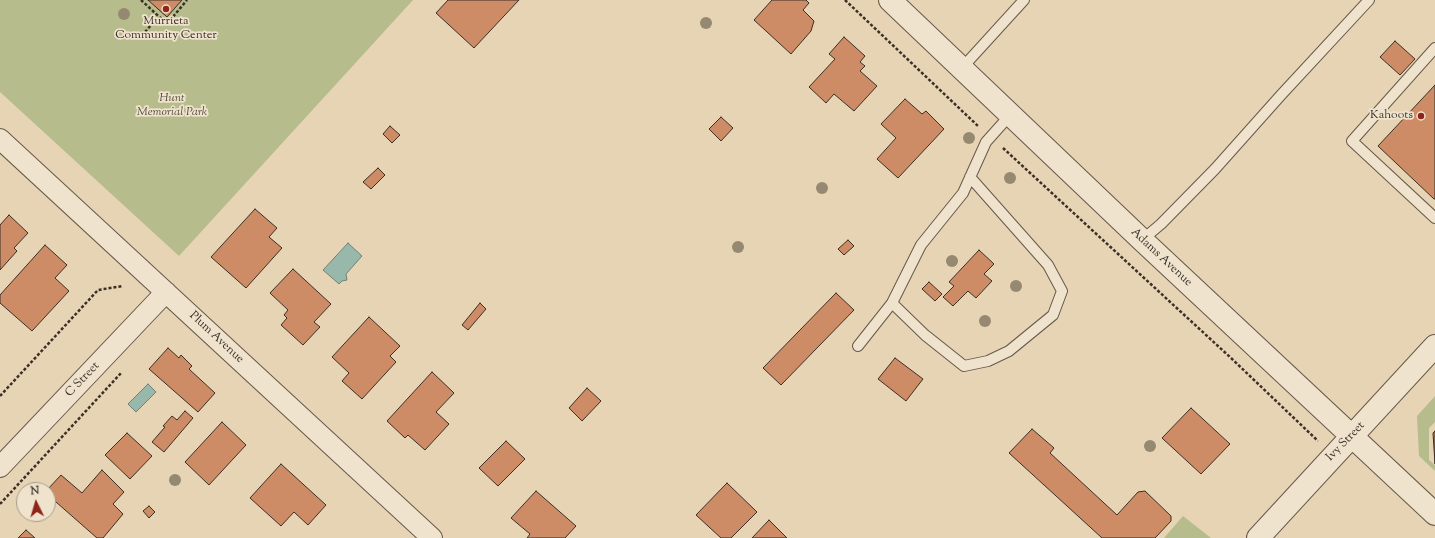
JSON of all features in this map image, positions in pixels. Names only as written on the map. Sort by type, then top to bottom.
[{"type":"street","name":"Adams Avenue","points":[[890,0],[1142,240],[1435,514]]},
{"type":"street","name":"Plum Avenue","points":[[0,139],[432,538]]},
{"type":"street","name":"C Street","points":[[0,467],[166,292]]},
{"type":"street","name":"Ivy Street","points":[[1258,538],[1434,348]]},
{"type":"lane","points":[[962,68],[1024,0]]},
{"type":"lane","points":[[1142,240],[1161,224],[1215,169],[1280,95],[1368,0]]},
{"type":"lane","points":[[1435,48],[1352,140],[1435,218]]},
{"type":"lane","points":[[858,346],[892,303],[921,244],[963,193],[986,142],[1011,114]]},
{"type":"lane","points":[[892,303],[925,335],[964,366],[988,362],[1009,351],[1053,315],[1062,291],[1048,265],[970,177]]},
{"type":"path","points":[[141,0],[167,24],[188,0]]},
{"type":"path","points":[[845,0],[991,137],[1237,363],[1333,456]]},
{"type":"path","points":[[145,32],[158,17]]},
{"type":"path","points":[[0,396],[98,290],[123,286]]},
{"type":"path","points":[[0,504],[124,371]]},
{"type":"green space","name":"Hunt Memorial Park","points":[[0,0],[413,0],[179,256],[0,92]]},
{"type":"green space","points":[[1435,396],[1435,422],[1429,428],[1429,460],[1435,465],[1435,471],[1419,456],[1417,416]]},
{"type":"green space","points":[[1183,516],[1211,538],[1164,538]]},
{"type":"shaded area","points":[[348,243],[362,256],[346,274],[347,280],[342,281],[339,284],[323,270]]},
{"type":"shaded area","points":[[148,384],[156,392],[136,412],[128,404]]},
{"type":"building","name":"Murrieta Community Center","points":[[148,0],[182,0],[167,17]]},
{"type":"building","points":[[448,0],[519,0],[474,48],[436,13]]},
{"type":"building","points":[[772,0],[806,0],[809,3],[803,10],[814,21],[811,31],[791,54],[754,20]]},
{"type":"building","points":[[844,37],[865,56],[860,62],[865,66],[860,71],[877,86],[854,111],[834,94],[826,103],[809,87],[835,59],[829,54]]},
{"type":"building","points":[[1395,41],[1415,59],[1400,75],[1380,57]]},
{"type":"building","name":"Kahoots","points":[[1435,85],[1435,199],[1434,199],[1378,146]]},
{"type":"building","points":[[905,99],[922,114],[926,111],[944,129],[898,178],[877,159],[896,138],[881,124]]},
{"type":"building","points":[[721,117],[733,128],[721,141],[709,129]]},
{"type":"building","points":[[390,126],[400,135],[392,143],[383,134]]},
{"type":"building","points":[[378,168],[385,175],[371,189],[363,182]]},
{"type":"building","points":[[255,209],[277,228],[269,237],[282,248],[246,288],[211,257]]},
{"type":"building","points":[[9,215],[28,233],[14,248],[17,251],[0,270],[0,225]]},
{"type":"building","points":[[848,240],[854,246],[844,255],[838,249]]},
{"type":"building","points":[[45,245],[67,265],[55,278],[69,291],[32,331],[0,303],[0,295]]},
{"type":"building","points":[[979,250],[994,264],[984,274],[992,281],[976,298],[968,291],[953,306],[943,297],[954,286],[949,282]]},
{"type":"building","points":[[293,269],[331,304],[314,322],[320,327],[303,345],[281,325],[287,318],[284,315],[288,310],[270,293]]},
{"type":"building","points":[[929,282],[942,294],[935,301],[922,289]]},
{"type":"building","points":[[836,293],[854,310],[781,385],[763,368]]},
{"type":"building","points":[[480,303],[486,309],[468,330],[462,325]]},
{"type":"building","points":[[369,317],[400,346],[390,356],[396,362],[362,399],[342,381],[349,373],[332,357]]},
{"type":"building","points":[[168,348],[179,358],[181,355],[192,366],[189,369],[215,393],[198,412],[149,369]]},
{"type":"building","points":[[895,358],[923,379],[906,401],[878,379]]},
{"type":"building","points":[[432,372],[454,393],[436,412],[449,424],[425,450],[408,435],[405,438],[387,421]]},
{"type":"building","points":[[587,388],[601,401],[582,421],[569,408]]},
{"type":"building","points":[[1191,408],[1230,444],[1201,474],[1162,438]]},
{"type":"building","points":[[185,411],[193,418],[164,452],[152,442],[172,416],[177,420]]},
{"type":"building","points":[[222,422],[246,445],[209,485],[185,462]]},
{"type":"building","points":[[1032,429],[1054,448],[1050,453],[1117,515],[1138,492],[1145,491],[1171,516],[1171,521],[1155,538],[1102,538],[1009,453]]},
{"type":"building","points":[[1435,431],[1435,464],[1433,433]]},
{"type":"building","points":[[127,433],[152,456],[130,479],[105,455]]},
{"type":"building","points":[[506,441],[525,459],[498,486],[479,468]]},
{"type":"building","points":[[281,464],[326,505],[308,525],[294,512],[281,526],[250,498]]},
{"type":"building","points":[[102,470],[124,492],[113,504],[123,514],[103,538],[97,538],[56,502],[56,482],[54,482],[61,475],[82,493]]},
{"type":"building","points":[[727,483],[757,512],[731,538],[721,538],[696,515]]},
{"type":"building","points":[[536,491],[576,526],[565,538],[527,538],[530,534],[511,518]]},
{"type":"building","points":[[149,506],[155,512],[149,518],[143,511]]},
{"type":"building","points":[[769,520],[787,538],[752,538]]},
{"type":"building","points":[[26,530],[35,538],[18,538]]},
{"type":"place","name":"Murrieta Community Center","points":[[166,9]]},
{"type":"place","name":"Kahoots","points":[[1421,116]]}]
